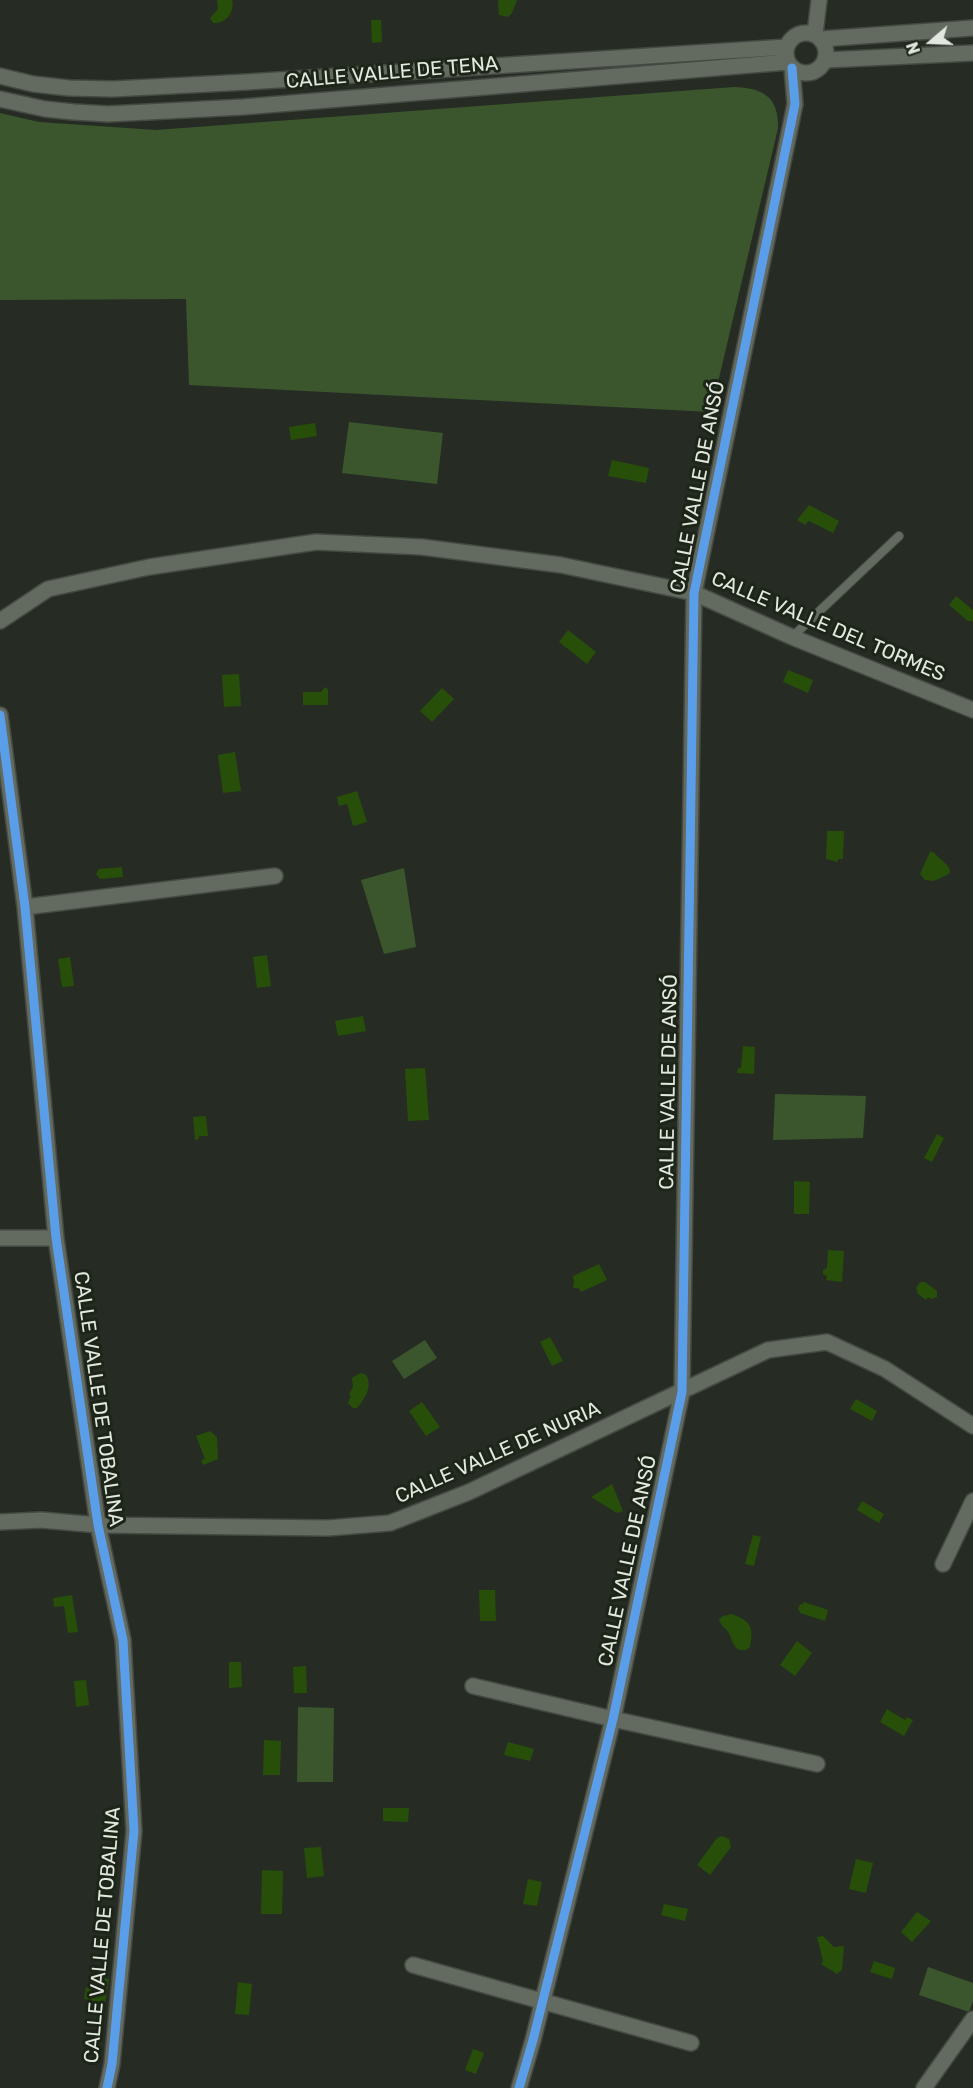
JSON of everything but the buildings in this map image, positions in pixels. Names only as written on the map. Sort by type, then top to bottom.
[{"type":"street","points":[[812,36],[818,8]]},
{"type":"street","points":[[973,28],[795,36],[789,59],[804,73],[821,65],[973,53]]},
{"type":"street","points":[[812,36],[826,49],[821,65]]},
{"type":"street","name":"CALLE VALLE DE TENA","points":[[0,76],[33,84],[113,89],[789,59]]},
{"type":"street","name":"CALLE VALLE DE TENA","points":[[0,99],[45,109],[108,114],[267,105],[789,59]]},
{"type":"street","name":"CALLE VALLE DE ANSÓ","points":[[519,2088],[613,1719],[682,1392],[694,593],[795,104],[789,59]]},
{"type":"street","name":"CALLE VALLE DE ANSÓ","points":[[795,104],[821,65]]},
{"type":"street","name":"CALLE VALLE DEL TORMES","points":[[0,621],[48,589],[149,567],[316,542],[422,547],[561,565],[694,593],[792,638],[972,709]]},
{"type":"street","name":"CALLE VALLE DE TOBALINA","points":[[0,715],[25,907],[56,1238],[98,1525],[123,1640],[134,1831],[112,2064],[107,2088]]},
{"type":"street","points":[[25,907],[275,876]]},
{"type":"street","points":[[0,1238],[56,1238]]},
{"type":"street","name":"CALLE VALLE DE NURIA","points":[[0,1522],[41,1520],[98,1525],[328,1528],[390,1523],[469,1492],[768,1350],[827,1342],[885,1369],[973,1426]]},
{"type":"street","points":[[943,1564],[973,1501]]},
{"type":"street","points":[[473,1686],[817,1764]]},
{"type":"street","points":[[413,1965],[691,2043]]},
{"type":"street","points":[[924,2088],[973,2019]]},
{"type":"lane","points":[[792,638],[899,536]]},
{"type":"shaded area","points":[[217,0],[232,0],[233,4],[231,13],[226,19],[213,23],[210,18],[218,9]]},
{"type":"shaded area","points":[[498,0],[517,0],[508,17],[499,15]]},
{"type":"shaded area","points":[[371,20],[381,20],[382,42],[372,43]]},
{"type":"shaded area","points":[[734,87],[753,89],[767,96],[775,108],[778,128],[711,412],[189,385],[186,299],[0,300],[0,113],[39,122],[156,130]]},
{"type":"shaded area","points":[[349,422],[443,433],[437,484],[342,473]]},
{"type":"shaded area","points":[[315,423],[317,436],[291,440],[289,427]]},
{"type":"shaded area","points":[[612,460],[649,468],[646,483],[608,476]]},
{"type":"shaded area","points":[[809,505],[839,521],[833,533],[809,521],[805,525],[797,520]]},
{"type":"shaded area","points":[[956,596],[973,610],[973,621],[968,621],[949,605]]},
{"type":"shaded area","points":[[568,630],[596,652],[587,664],[559,642]]},
{"type":"shaded area","points":[[788,670],[813,680],[808,693],[783,682]]},
{"type":"shaded area","points":[[239,674],[241,706],[224,707],[222,675]]},
{"type":"shaded area","points":[[325,687],[328,689],[328,705],[303,705],[303,692],[321,692]]},
{"type":"shaded area","points":[[442,688],[454,699],[432,722],[420,711]]},
{"type":"shaded area","points":[[235,752],[241,791],[223,793],[218,755]]},
{"type":"shaded area","points":[[357,791],[367,822],[353,826],[347,804],[339,806],[337,797]]},
{"type":"shaded area","points":[[827,831],[844,831],[843,859],[838,859],[838,862],[826,859]]},
{"type":"shaded area","points":[[930,852],[933,852],[950,870],[949,874],[934,881],[925,880],[920,874]]},
{"type":"shaded area","points":[[122,867],[123,877],[100,879],[96,874],[99,869]]},
{"type":"shaded area","points":[[404,868],[416,947],[384,954],[361,880]]},
{"type":"shaded area","points":[[267,955],[271,986],[257,988],[253,957]]},
{"type":"shaded area","points":[[70,957],[74,986],[62,987],[58,959]]},
{"type":"shaded area","points":[[363,1016],[366,1031],[338,1036],[335,1021]]},
{"type":"shaded area","points":[[743,1046],[755,1047],[754,1074],[737,1073],[738,1068],[741,1068]]},
{"type":"shaded area","points":[[425,1068],[429,1120],[408,1121],[405,1069]]},
{"type":"shaded area","points":[[775,1094],[866,1096],[863,1138],[773,1140]]},
{"type":"shaded area","points":[[206,1116],[208,1136],[199,1136],[199,1139],[195,1140],[193,1117]]},
{"type":"shaded area","points":[[937,1134],[944,1138],[932,1162],[924,1158]]},
{"type":"shaded area","points":[[794,1181],[810,1182],[809,1214],[794,1214]]},
{"type":"shaded area","points":[[828,1250],[844,1251],[842,1282],[826,1280],[827,1276],[823,1274],[823,1270],[827,1268]]},
{"type":"shaded area","points":[[599,1264],[607,1280],[581,1292],[579,1288],[573,1288],[573,1276]]},
{"type":"shaded area","points":[[920,1282],[925,1282],[937,1291],[937,1297],[932,1299],[928,1297],[926,1300],[918,1294],[916,1288]]},
{"type":"shaded area","points":[[550,1337],[563,1361],[552,1366],[540,1342]]},
{"type":"shaded area","points":[[425,1340],[437,1358],[404,1379],[392,1361]]},
{"type":"shaded area","points":[[361,1373],[366,1375],[369,1384],[365,1397],[357,1408],[353,1408],[348,1403],[353,1387],[352,1378]]},
{"type":"shaded area","points":[[856,1399],[877,1411],[872,1421],[850,1409]]},
{"type":"shaded area","points":[[422,1402],[440,1427],[426,1436],[409,1411]]},
{"type":"shaded area","points":[[210,1431],[217,1437],[218,1459],[203,1465],[201,1460],[205,1459],[196,1436]]},
{"type":"shaded area","points":[[612,1484],[623,1511],[617,1513],[591,1497]]},
{"type":"shaded area","points":[[862,1501],[884,1514],[879,1523],[857,1510]]},
{"type":"shaded area","points":[[753,1535],[761,1537],[754,1566],[745,1564]]},
{"type":"shaded area","points":[[479,1590],[495,1590],[496,1621],[480,1621]]},
{"type":"shaded area","points":[[72,1595],[78,1632],[68,1633],[64,1606],[54,1607],[53,1598]]},
{"type":"shaded area","points":[[804,1602],[828,1610],[825,1621],[800,1613],[798,1610],[800,1604]]},
{"type":"shaded area","points":[[732,1614],[750,1626],[750,1647],[746,1650],[736,1648],[720,1622],[719,1619],[723,1616]]},
{"type":"shaded area","points":[[797,1641],[812,1653],[795,1676],[780,1665]]},
{"type":"shaded area","points":[[229,1662],[241,1662],[242,1687],[229,1688]]},
{"type":"shaded area","points":[[306,1666],[307,1693],[294,1693],[293,1667]]},
{"type":"shaded area","points":[[86,1680],[89,1705],[76,1707],[74,1681]]},
{"type":"shaded area","points":[[298,1707],[334,1708],[333,1782],[297,1782]]},
{"type":"shaded area","points":[[887,1709],[905,1720],[907,1717],[913,1720],[904,1736],[880,1722]]},
{"type":"shaded area","points":[[264,1740],[281,1741],[280,1775],[263,1775]]},
{"type":"shaded area","points":[[508,1742],[534,1749],[530,1761],[504,1755]]},
{"type":"shaded area","points":[[383,1808],[409,1808],[408,1822],[383,1821]]},
{"type":"shaded area","points":[[722,1836],[729,1839],[731,1847],[710,1875],[697,1865],[717,1838]]},
{"type":"shaded area","points":[[321,1847],[324,1876],[307,1878],[304,1848]]},
{"type":"shaded area","points":[[856,1859],[873,1863],[866,1893],[849,1889]]},
{"type":"shaded area","points":[[262,1870],[283,1871],[282,1914],[261,1914]]},
{"type":"shaded area","points":[[528,1879],[542,1882],[537,1906],[523,1904]]},
{"type":"shaded area","points":[[664,1904],[688,1909],[685,1921],[661,1915]]},
{"type":"shaded area","points":[[917,1912],[931,1921],[912,1942],[901,1932]]},
{"type":"shaded area","points":[[823,1936],[834,1947],[844,1946],[842,1970],[837,1974],[821,1964],[823,1961],[817,1937]]},
{"type":"shaded area","points":[[874,1961],[895,1968],[892,1979],[870,1972]]},
{"type":"shaded area","points":[[928,1967],[973,1983],[973,2001],[969,2012],[919,1995]]},
{"type":"shaded area","points":[[96,1977],[109,1979],[104,2011],[91,2009],[92,2000],[84,1999],[86,1987],[94,1989]]},
{"type":"shaded area","points":[[238,1982],[252,1984],[249,2015],[235,2014]]},
{"type":"shaded area","points":[[473,2049],[484,2053],[476,2074],[465,2070]]},
{"type":"cycle path","points":[[519,2088],[613,1719],[682,1392],[694,593],[795,104],[792,68]]},
{"type":"cycle path","points":[[0,715],[25,907],[56,1238],[98,1525],[123,1640],[134,1831],[112,2064],[107,2088]]}]
